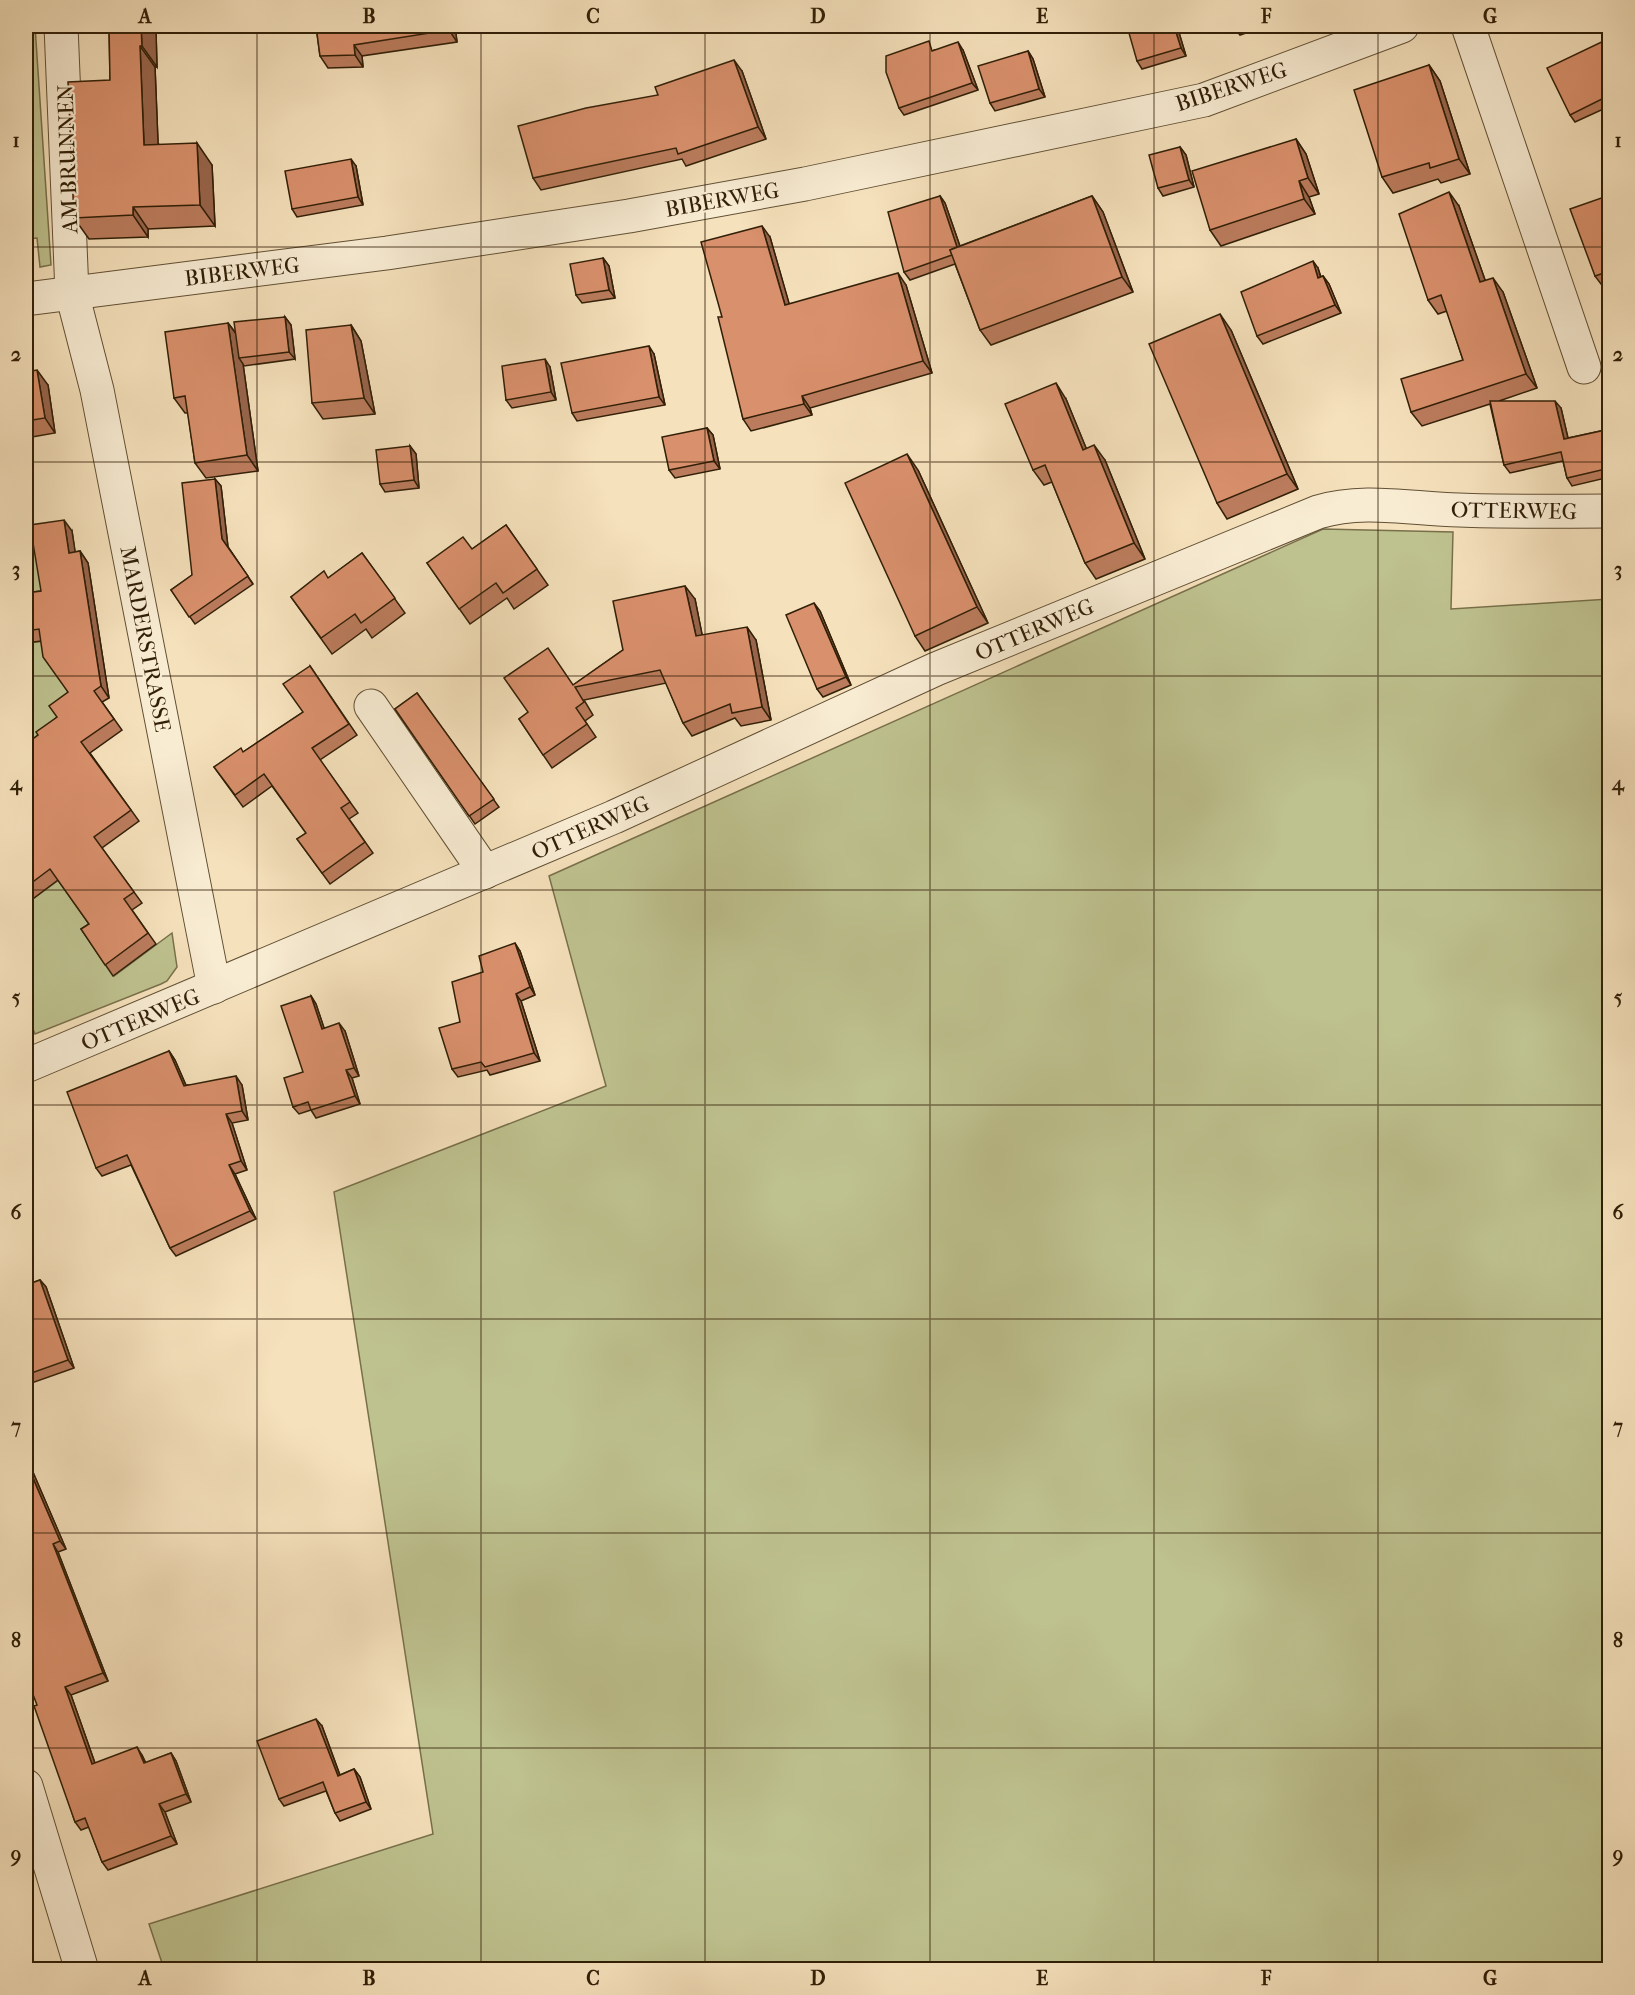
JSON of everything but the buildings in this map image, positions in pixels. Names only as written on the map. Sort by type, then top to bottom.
[{"type":"street","name":"AM BRUNNEN","points":[[61,26],[72,293]]},
{"type":"street","name":"BIBERWEG","points":[[26,299],[387,253],[629,216],[805,184],[1204,100],[1402,26]]},
{"type":"street","points":[[1468,26],[1584,367]]},
{"type":"street","name":"MARDERSTRASSE","points":[[72,293],[99,401],[214,987]]},
{"type":"street","name":"OTTERWEG","points":[[26,1066],[614,817],[936,669],[1215,552],[1332,508],[1402,505],[1457,510],[1610,511]]},
{"type":"street","points":[[371,706],[485,872]]},
{"type":"street","points":[[26,1786],[82,1970]]},
{"type":"green space","points":[[26,26],[35,26],[51,265],[40,267],[37,238],[26,239]]},
{"type":"green space","points":[[1323,529],[1453,532],[1451,609],[1609,599],[1609,1969],[164,1969],[149,1924],[433,1834],[334,1192],[606,1086],[549,876]]},
{"type":"green space","points":[[38,536],[62,600],[26,606],[26,538]]},
{"type":"green space","points":[[47,641],[76,703],[26,764],[26,643]]},
{"type":"green space","points":[[78,866],[96,936],[114,976],[172,933],[177,967],[167,981],[161,984],[35,1034],[26,1011],[26,904]]}]
